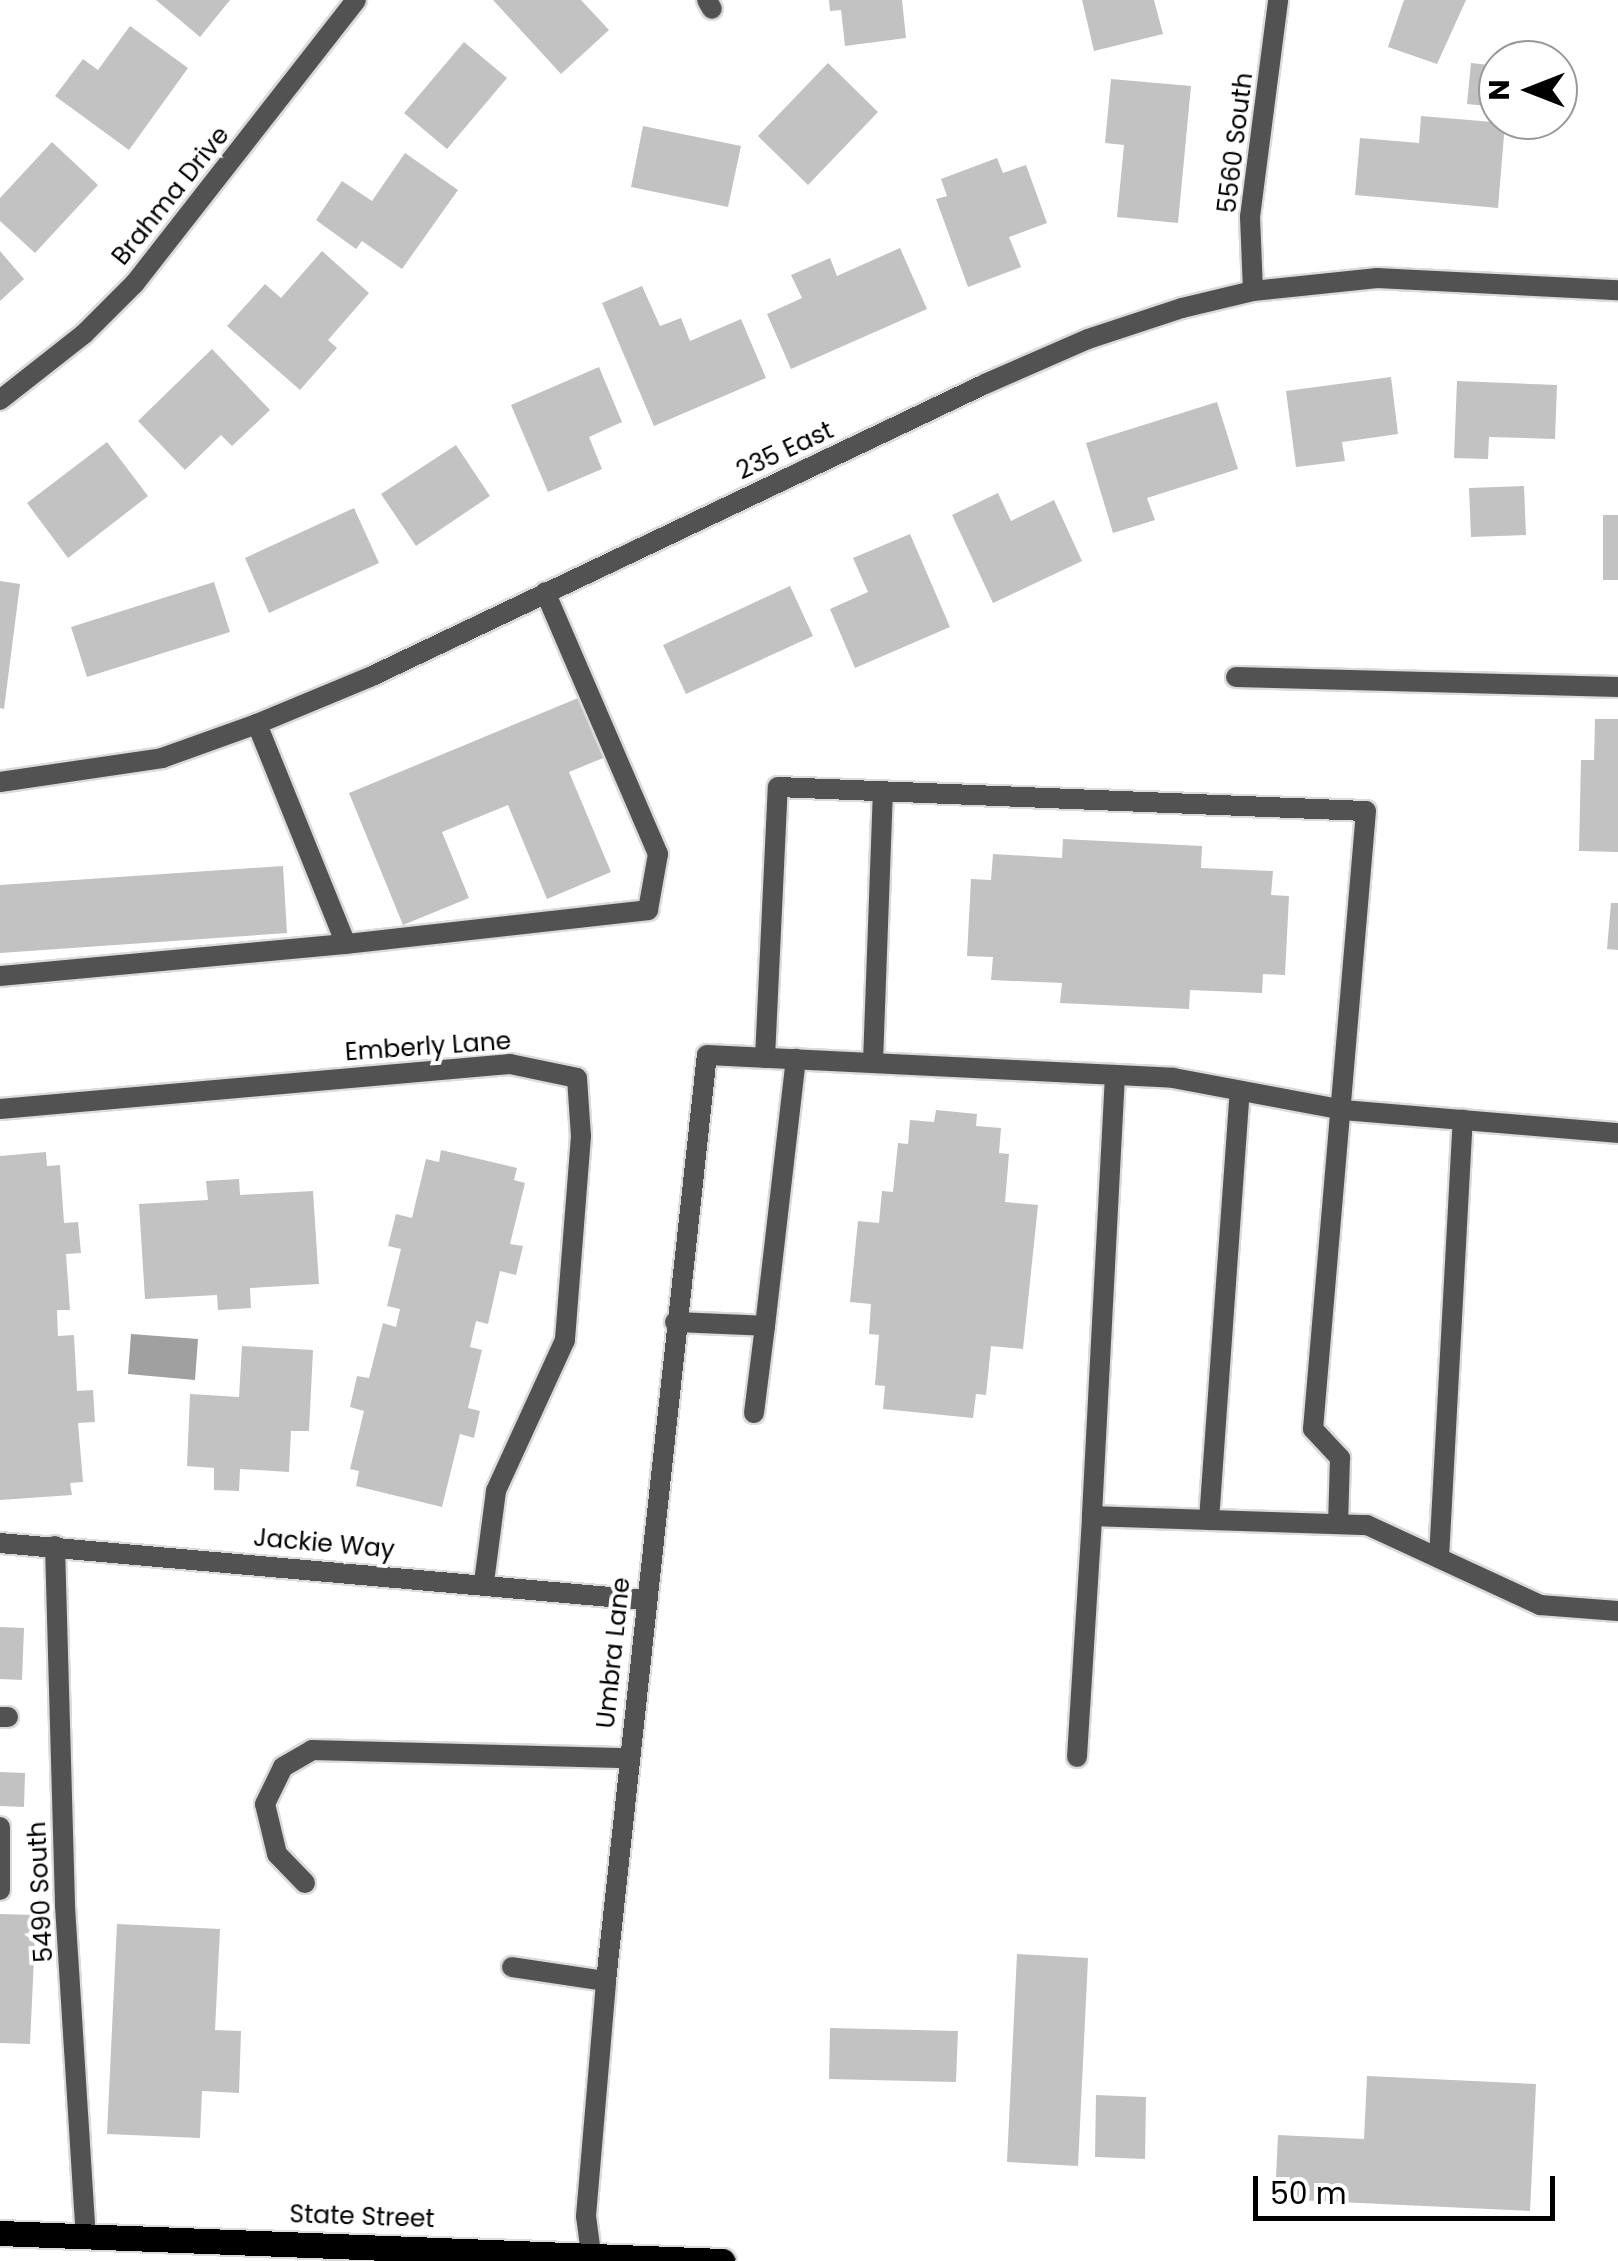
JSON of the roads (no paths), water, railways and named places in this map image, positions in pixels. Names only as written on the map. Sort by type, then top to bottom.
[{"type":"main road","name":"State Street","points":[[0,2234],[722,2261]]},
{"type":"street","name":"Brahma Drive","points":[[0,400],[84,334],[135,283],[356,0]]},
{"type":"street","name":"5560 South","points":[[1253,291],[1250,217],[1278,0]]},
{"type":"street","name":"235 East","points":[[0,782],[162,758],[257,724],[1088,339],[1253,291],[1377,278],[1618,290]]},
{"type":"street","points":[[0,976],[346,944],[648,910],[658,854],[545,592]]},
{"type":"street","points":[[1236,677],[1618,687]]},
{"type":"street","points":[[257,724],[346,944]]},
{"type":"street","points":[[1338,1524],[1340,1458],[1314,1429],[1344,1110],[1366,810],[778,787],[765,1058],[1115,1075],[1240,1090],[1344,1110],[1618,1132]]},
{"type":"street","points":[[873,1062],[884,791]]},
{"type":"street","name":"Umbra Lane","points":[[592,2258],[587,2204],[606,1981],[644,1600],[707,1055],[765,1058]]},
{"type":"street","points":[[754,1413],[796,1060]]},
{"type":"street","name":"Emberly Lane","points":[[0,1109],[510,1064],[578,1078],[582,1136],[565,1340],[496,1492],[484,1582]]},
{"type":"street","points":[[1077,1757],[1115,1075]]},
{"type":"street","points":[[1209,1520],[1240,1090]]},
{"type":"street","points":[[1439,1558],[1464,1120]]},
{"type":"street","points":[[675,1322],[765,1326]]},
{"type":"street","points":[[1092,1516],[1367,1525],[1540,1605],[1618,1611]]},
{"type":"street","name":"Jackie Way","points":[[0,1543],[484,1582],[644,1600]]},
{"type":"street","name":"5490 South","points":[[55,1546],[65,1906],[86,2237]]},
{"type":"street","points":[[305,1883],[277,1854],[265,1804],[283,1768],[312,1750],[628,1758]]},
{"type":"street","points":[[0,1827],[0,1890]]},
{"type":"street","points":[[512,1968],[606,1981]]}]
